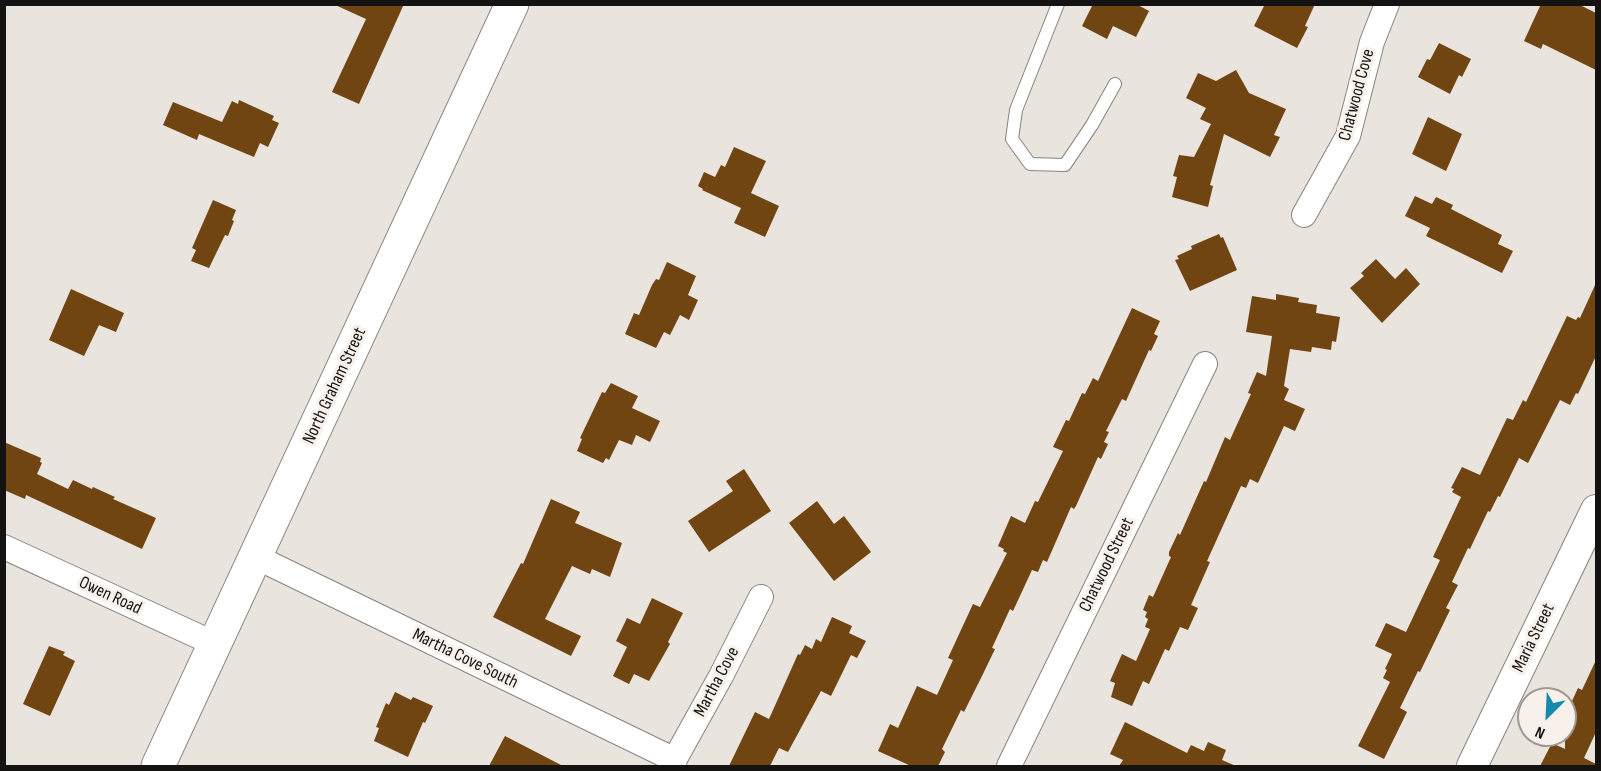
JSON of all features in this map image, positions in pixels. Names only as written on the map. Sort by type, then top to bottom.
[{"type":"main road","name":"North Graham Street","points":[[158,766],[512,4]]},
{"type":"street","name":"Chatwood Cove","points":[[1304,215],[1348,136],[1372,42],[1387,4]]},
{"type":"street","name":"Chatwood Street","points":[[1010,766],[1205,364]]},
{"type":"street","name":"Maria Street","points":[[1472,766],[1596,510]]},
{"type":"street","name":"Owen Road","points":[[4,547],[215,644]]},
{"type":"street","name":"Martha Cove South","points":[[256,557],[673,763]]},
{"type":"street","name":"Martha Cove","points":[[673,763],[761,597]]},
{"type":"lane","points":[[1058,4],[1016,110],[1012,139],[1030,164],[1065,165],[1092,125],[1115,84]]},
{"type":"building","points":[[333,4],[404,4],[359,104],[332,92],[366,19]]},
{"type":"building","points":[[1093,4],[1136,4],[1149,11],[1136,37],[1113,26],[1107,39],[1082,26]]},
{"type":"building","points":[[1265,4],[1315,4],[1305,26],[1308,27],[1297,48],[1254,26]]},
{"type":"building","points":[[1541,4],[1578,4],[1596,13],[1596,70],[1543,44],[1541,49],[1524,41]]},
{"type":"building","points":[[1439,43],[1471,59],[1462,77],[1459,75],[1450,94],[1418,77],[1427,59],[1430,60]]},
{"type":"building","points":[[1236,70],[1249,93],[1286,109],[1274,135],[1280,137],[1270,157],[1224,134],[1210,185],[1213,186],[1208,207],[1172,197],[1177,177],[1173,176],[1179,155],[1194,157],[1211,124],[1200,119],[1206,108],[1186,98],[1198,73],[1216,81]]},
{"type":"building","points":[[239,100],[274,116],[272,120],[279,123],[268,147],[260,143],[254,157],[199,134],[197,140],[163,125],[173,102],[222,122],[232,101],[238,104]]},
{"type":"building","points":[[1428,117],[1462,134],[1446,171],[1412,154]]},
{"type":"building","points":[[734,147],[766,161],[751,193],[779,206],[765,237],[734,223],[741,208],[698,186],[704,172],[715,177],[721,165],[725,167]]},
{"type":"building","points":[[1415,196],[1432,204],[1436,197],[1453,205],[1451,209],[1502,235],[1498,244],[1513,251],[1502,273],[1426,236],[1430,228],[1405,216]]},
{"type":"building","points":[[213,200],[236,210],[228,236],[225,235],[209,268],[191,261],[196,250],[192,248]]},
{"type":"building","points":[[1219,234],[1221,238],[1223,237],[1237,270],[1190,291],[1175,260],[1179,259],[1177,256],[1192,249],[1191,246]]},
{"type":"building","points":[[1376,259],[1395,279],[1406,268],[1420,284],[1382,323],[1350,288],[1364,276],[1361,273]]},
{"type":"building","points":[[667,262],[696,276],[688,295],[698,300],[689,320],[680,315],[670,335],[664,332],[656,348],[625,334],[634,313],[639,315],[652,285],[656,279],[659,280]]},
{"type":"building","points":[[1596,283],[1596,356],[1578,394],[1576,393],[1570,405],[1560,400],[1528,463],[1519,458],[1500,497],[1498,496],[1490,512],[1488,511],[1470,549],[1468,548],[1452,582],[1458,585],[1446,608],[1450,610],[1400,708],[1407,712],[1384,759],[1358,746],[1390,682],[1383,678],[1392,654],[1375,646],[1386,623],[1406,632],[1440,560],[1433,557],[1461,497],[1452,492],[1454,489],[1451,488],[1462,467],[1480,475],[1507,418],[1513,420],[1523,400],[1526,402],[1567,316],[1576,320],[1580,318]]},
{"type":"building","points":[[71,289],[124,313],[116,332],[99,325],[84,356],[49,340]]},
{"type":"building","points":[[1276,294],[1299,298],[1298,302],[1317,305],[1316,313],[1340,317],[1336,342],[1332,341],[1331,350],[1312,347],[1311,352],[1290,349],[1284,386],[1289,389],[1284,400],[1305,409],[1295,431],[1284,426],[1258,483],[1250,479],[1246,488],[1241,486],[1207,561],[1210,562],[1191,605],[1198,608],[1188,630],[1180,627],[1169,651],[1165,649],[1149,684],[1143,681],[1132,706],[1111,697],[1115,683],[1110,681],[1122,654],[1136,661],[1150,629],[1145,627],[1148,619],[1145,617],[1147,612],[1143,610],[1149,595],[1153,597],[1171,557],[1169,552],[1178,533],[1180,535],[1204,481],[1206,482],[1225,437],[1230,440],[1251,394],[1248,393],[1257,372],[1266,376],[1272,336],[1246,332],[1252,296],[1276,300]]},
{"type":"building","points":[[1132,308],[1160,321],[1154,334],[1158,336],[1151,351],[1149,350],[1126,401],[1122,399],[1106,431],[1109,432],[1104,442],[1108,444],[1101,459],[1098,457],[1076,506],[1074,509],[1071,507],[1047,562],[1043,560],[1038,572],[1032,570],[1013,611],[1010,609],[983,674],[964,712],[961,710],[942,749],[945,752],[938,766],[911,766],[878,751],[890,724],[898,728],[917,686],[937,695],[953,660],[948,658],[973,604],[980,607],[1007,553],[998,546],[1011,516],[1025,523],[1035,501],[1038,502],[1063,451],[1053,447],[1066,420],[1069,421],[1082,393],[1085,394],[1093,378],[1098,381]]},
{"type":"building","points":[[611,383],[638,396],[632,408],[660,421],[650,442],[636,435],[632,445],[619,440],[609,460],[606,458],[603,463],[577,451],[582,439],[580,438],[602,392],[605,393]]},
{"type":"building","points":[[4,442],[41,458],[42,463],[37,474],[68,489],[73,480],[92,489],[93,487],[115,497],[113,499],[156,518],[142,549],[26,495],[25,499],[4,490]]},
{"type":"building","points":[[744,469],[771,511],[709,552],[688,521],[733,491],[726,481]]},
{"type":"building","points":[[551,499],[580,512],[575,523],[622,543],[610,577],[592,569],[590,574],[572,566],[545,619],[581,636],[571,656],[493,617],[521,563],[523,564]]},
{"type":"building","points":[[817,501],[834,524],[844,516],[871,552],[834,581],[789,523]]},
{"type":"building","points":[[652,598],[683,613],[668,642],[670,644],[649,681],[634,674],[629,684],[613,676],[627,647],[616,641],[627,618],[640,624]]},
{"type":"building","points":[[832,617],[852,626],[849,633],[866,641],[857,658],[851,655],[831,696],[821,691],[788,752],[779,748],[770,766],[729,766],[755,712],[769,719],[798,654],[800,655],[805,645],[812,649],[816,639],[821,642]]},
{"type":"building","points":[[49,646],[65,652],[63,655],[75,661],[50,716],[23,704]]},
{"type":"building","points":[[1596,660],[1596,732],[1584,758],[1596,766],[1540,766],[1550,747],[1565,749],[1565,747],[1577,747],[1577,690],[1578,688],[1582,690]]},
{"type":"building","points":[[395,692],[411,700],[413,697],[433,706],[425,723],[423,722],[408,757],[374,741],[379,728],[376,727],[386,703],[389,705]]},
{"type":"building","points":[[1125,722],[1187,753],[1191,745],[1204,751],[1208,742],[1226,750],[1222,760],[1236,766],[1119,766],[1123,760],[1110,754]]},
{"type":"building","points":[[505,736],[563,766],[489,766]]}]
